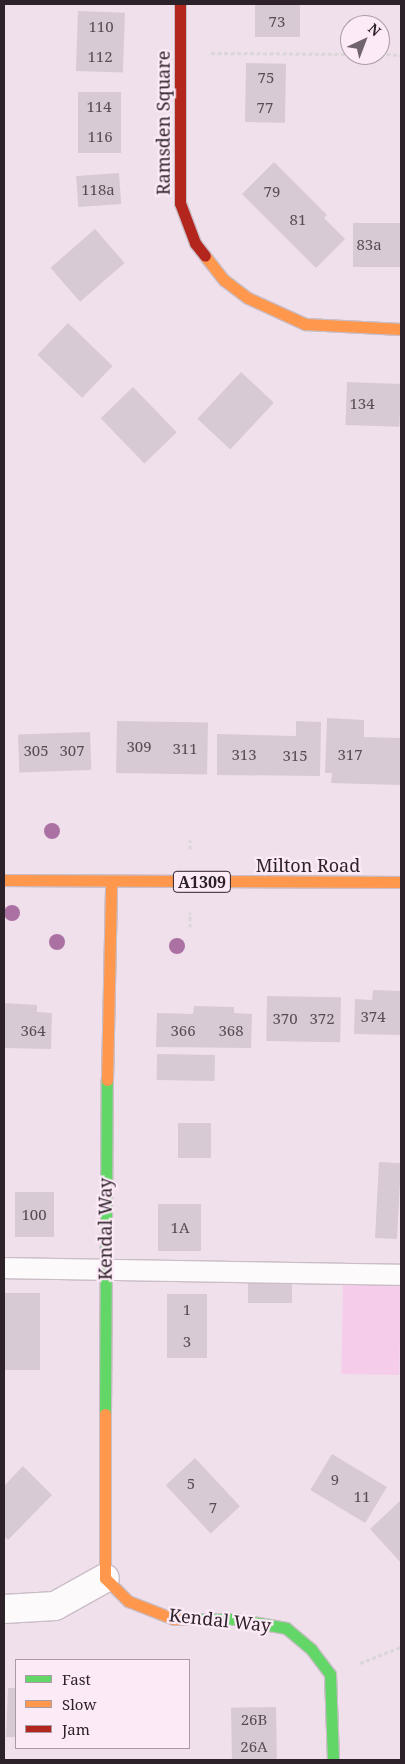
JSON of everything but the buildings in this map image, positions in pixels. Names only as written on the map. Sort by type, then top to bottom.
[{"type":"street","name":"Ramsden Square","points":[[180,4],[180,203],[195,243],[224,280],[248,298],[305,324],[401,329]]},
{"type":"street","name":"Milton Road","points":[[4,880],[401,882]]},
{"type":"street","name":"Kendal Way","points":[[111,881],[105,1270],[106,1578],[128,1602],[174,1619],[236,1619],[286,1628],[311,1649],[330,1674]]},
{"type":"street","points":[[4,1610],[56,1606],[106,1578]]},
{"type":"street","points":[[330,1674],[334,1760]]},
{"type":"lane","points":[[4,1268],[401,1275]]},
{"type":"path","points":[[180,53],[340,54]]},
{"type":"path","points":[[330,1674],[401,1647]]},
{"type":"shaded area","points":[[343,1281],[401,1282],[399,1375],[341,1374]]},
{"type":"traffic: fast","points":[[105,1414],[107,1080]]},
{"type":"traffic: fast","points":[[194,1619],[235,1619],[286,1628],[311,1649],[330,1674],[333,1760]]},
{"type":"traffic: slow","points":[[205,256],[224,280],[248,298],[305,324],[401,329]]},
{"type":"traffic: slow","points":[[4,880],[401,882]]},
{"type":"traffic: slow","points":[[107,1080],[111,881]]},
{"type":"traffic: slow","points":[[105,1414],[105,1578],[128,1601],[174,1619],[194,1619]]},
{"type":"traffic: jam","points":[[180,4],[180,203],[195,243],[205,256]]}]
